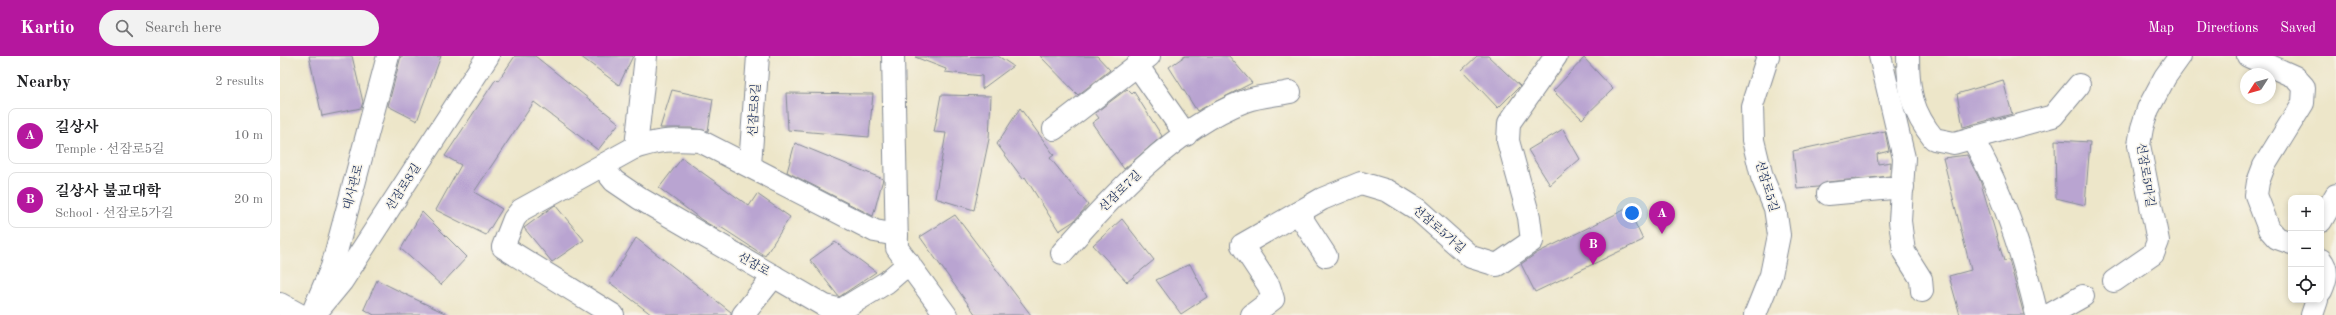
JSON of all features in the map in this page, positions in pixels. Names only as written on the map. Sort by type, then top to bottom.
[{"type":"street","name":"대사관로","points":[[313,315],[332,267],[388,56]]},
{"type":"street","name":"선잠로8길","points":[[313,315],[342,281],[488,56]]},
{"type":"street","points":[[636,148],[646,56]]},
{"type":"street","name":"선잠로8길","points":[[750,165],[758,56]]},
{"type":"street","points":[[893,56],[897,248],[946,315]]},
{"type":"street","name":"선잠로5가길","points":[[1252,315],[1273,299],[1269,286],[1242,245],[1322,199],[1361,183],[1388,192],[1417,209],[1471,257],[1497,265],[1532,241],[1529,217],[1508,141],[1509,123],[1556,56]]},
{"type":"street","name":"선잠로5길","points":[[1754,315],[1771,275],[1779,235],[1775,208],[1762,177],[1754,140],[1752,106],[1768,56]]},
{"type":"street","points":[[1880,56],[1904,158],[1900,221],[1904,252],[1920,278],[1922,291]]},
{"type":"street","points":[[1907,56],[1909,86],[1919,120],[1934,139],[1954,143],[2053,116],[2079,85]]},
{"type":"street","name":"선잠로5마길","points":[[2114,281],[2143,264],[2153,254],[2158,241],[2139,145],[2142,128],[2148,109],[2165,77],[2180,56]]},
{"type":"street","points":[[2248,56],[2295,77],[2304,87],[2303,103],[2264,166],[2258,182],[2256,195],[2269,229],[2277,238],[2288,242]]},
{"type":"street","points":[[1054,129],[1143,61],[1186,136]]},
{"type":"street","name":"선잠로7길","points":[[1062,253],[1126,183],[1216,114],[1247,100],[1290,92]]},
{"type":"street","points":[[1972,138],[1984,159],[2002,204],[2029,283],[2037,315]]},
{"type":"street","points":[[613,315],[503,246],[514,219],[520,210],[650,142],[669,139],[700,141],[750,165],[875,231],[897,235]]},
{"type":"street","name":"선잠로","points":[[602,166],[614,181],[639,198],[826,306],[841,310],[882,286],[909,263]]},
{"type":"street","points":[[1828,194],[1903,187]]},
{"type":"street","points":[[2324,216],[2336,195]]},
{"type":"street","points":[[1298,213],[1326,256]]},
{"type":"street","points":[[2324,254],[2336,262]]},
{"type":"street","points":[[2324,264],[2326,266],[2326,280],[2324,284]]},
{"type":"street","points":[[743,315],[774,276]]},
{"type":"street","points":[[2049,315],[2083,296]]},
{"type":"street","points":[[2312,315],[2316,303]]},
{"type":"street","points":[[280,304],[300,315]]},
{"type":"building","points":[[309,56],[352,56],[363,102],[361,108],[322,116]]},
{"type":"building","points":[[401,56],[441,56],[417,121],[388,106]]},
{"type":"building","points":[[515,56],[535,56],[619,123],[598,150],[534,102],[474,192],[502,209],[486,235],[436,210],[461,165],[445,156],[496,79],[498,81]]},
{"type":"building","points":[[580,56],[633,56],[619,85]]},
{"type":"building","points":[[998,56],[1013,66],[982,89],[982,76],[945,72],[946,69],[915,57]]},
{"type":"building","points":[[1040,56],[1097,56],[1110,70],[1078,95]]},
{"type":"building","points":[[1185,56],[1229,56],[1252,83],[1197,111],[1169,67]]},
{"type":"building","points":[[1477,56],[1488,56],[1520,86],[1498,108],[1462,70]]},
{"type":"building","points":[[1584,58],[1613,89],[1582,119],[1553,91]]},
{"type":"building","points":[[2003,80],[2012,114],[1963,127],[1957,94]]},
{"type":"building","points":[[1127,89],[1132,94],[1134,92],[1162,136],[1124,169],[1092,123],[1099,118],[1095,113]]},
{"type":"building","points":[[672,90],[713,99],[708,131],[691,128],[660,128]]},
{"type":"building","points":[[786,93],[873,94],[869,137],[788,130]]},
{"type":"building","points":[[941,95],[991,96],[989,139],[974,210],[935,198],[946,133],[934,132]]},
{"type":"building","points":[[1020,108],[1054,155],[1050,158],[1088,205],[1074,221],[1059,231],[1025,177],[1023,179],[997,144]]},
{"type":"building","points":[[1563,129],[1580,159],[1550,185],[1528,150]]},
{"type":"building","points":[[1885,131],[1889,151],[1877,154],[1878,164],[1891,162],[1890,176],[1827,182],[1818,187],[1797,189],[1793,151]]},
{"type":"building","points":[[2055,140],[2090,142],[2085,205],[2056,198]]},
{"type":"building","points":[[795,143],[883,179],[873,216],[787,172]]},
{"type":"building","points":[[1967,155],[1980,180],[2004,261],[2009,260],[2024,315],[1960,315],[1949,276],[1971,270],[1943,158]]},
{"type":"building","points":[[682,158],[749,206],[757,194],[790,217],[765,256],[719,226],[717,229],[702,220],[659,188]]},
{"type":"building","points":[[555,205],[584,240],[552,262],[524,228]]},
{"type":"building","points":[[1628,208],[1643,240],[1535,292],[1521,264],[1537,253]]},
{"type":"building","points":[[422,212],[467,257],[441,285],[401,249]]},
{"type":"building","points":[[955,215],[1031,315],[976,315],[920,237]]},
{"type":"building","points":[[1122,219],[1154,260],[1127,282],[1093,245]]},
{"type":"building","points":[[636,238],[731,312],[731,315],[652,315],[609,282]]},
{"type":"building","points":[[835,242],[876,272],[839,297],[810,260]]},
{"type":"building","points":[[1190,264],[1207,297],[1181,314],[1156,280]]},
{"type":"building","points":[[377,280],[449,315],[374,315],[364,309]]},
{"type":"place","name":"길상사","points":[[1662,234]]},
{"type":"place","name":"길상사 불교대학","points":[[1593,265]]}]
